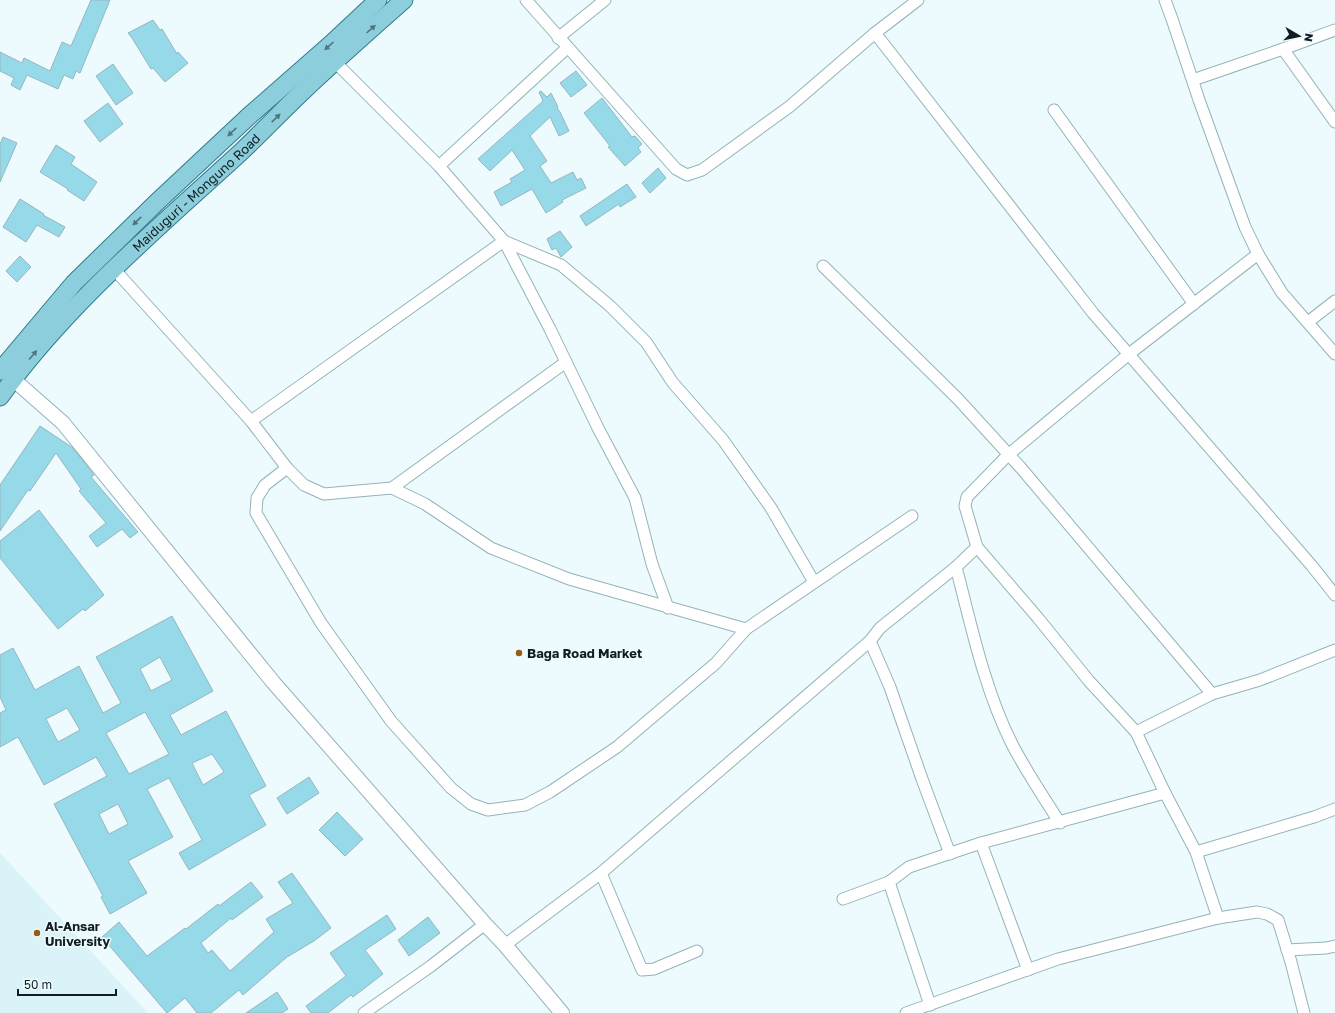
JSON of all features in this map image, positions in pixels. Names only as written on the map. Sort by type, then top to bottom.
[{"type":"main road","name":"Maiduguri - Monguno Road","points":[[0,396],[7,375],[74,283],[249,116],[330,45],[378,0]]},
{"type":"main road","name":"Maiduguri - Monguno Road","points":[[7,375],[163,222],[242,151],[335,62],[404,0]]},
{"type":"street","points":[[526,0],[558,38],[676,169],[687,175],[702,170],[789,107],[875,33],[918,0]]},
{"type":"street","points":[[558,38],[605,0]]},
{"type":"street","points":[[1165,0],[1245,227],[1258,254],[1282,292],[1335,354]]},
{"type":"street","points":[[1193,80],[1335,30]]},
{"type":"street","points":[[875,33],[1093,313],[1307,560],[1335,595]]},
{"type":"street","points":[[439,166],[567,48]]},
{"type":"street","points":[[1283,49],[1335,122]]},
{"type":"street","points":[[335,62],[439,166],[504,241],[635,498],[652,564],[668,608]]},
{"type":"street","points":[[1054,110],[1194,304]]},
{"type":"street","points":[[251,422],[504,241]]},
{"type":"street","points":[[504,241],[561,265],[610,306],[646,342],[673,383],[723,440],[771,508],[814,582]]},
{"type":"street","points":[[1218,918],[1196,852],[1164,793],[1136,732],[1089,681],[1038,618],[977,548],[965,506],[967,497],[1008,455],[1129,354],[1258,254]]},
{"type":"street","points":[[823,266],[958,399],[1104,565],[1212,694]]},
{"type":"street","points":[[114,269],[251,422],[286,468],[304,486],[324,494],[392,488],[566,362]]},
{"type":"street","points":[[1308,322],[1335,301]]},
{"type":"street","points":[[7,375],[63,423],[273,682],[505,945],[562,1013]]},
{"type":"street","points":[[286,468],[265,485],[257,498],[256,513],[321,623],[391,721],[451,788],[471,804],[488,810],[525,805],[550,792],[617,747],[716,663],[746,629],[912,516]]},
{"type":"street","points":[[392,488],[425,504],[491,548],[569,579],[746,629]]},
{"type":"street","points":[[505,945],[601,873],[870,641],[880,628],[956,567],[977,548]]},
{"type":"street","points":[[956,567],[988,687],[1010,741],[1060,823]]},
{"type":"street","points":[[870,641],[890,687],[950,854]]},
{"type":"street","points":[[1136,732],[1212,694],[1260,680],[1335,650]]},
{"type":"street","points":[[843,898],[889,882],[909,867],[981,843],[1060,823],[1164,793]]},
{"type":"street","points":[[1196,852],[1314,817],[1335,809]]},
{"type":"street","points":[[981,843],[1028,970]]},
{"type":"street","points":[[601,873],[642,970],[654,969],[697,951]]},
{"type":"street","points":[[889,882],[930,1005]]},
{"type":"street","points":[[906,1013],[1058,959],[1218,918],[1257,912],[1267,914],[1278,920],[1304,1013]]},
{"type":"street","points":[[364,1013],[431,966],[485,924]]},
{"type":"street","points":[[1286,950],[1326,948],[1335,946]]},
{"type":"shaded area","name":"Al-Ansar University","points":[[0,853],[148,1013],[0,1013]]},
{"type":"building","points":[[91,0],[110,0],[80,73],[76,71],[73,79],[64,75],[58,89],[27,75],[20,90],[11,85],[14,78],[0,71],[0,52],[22,63],[24,58],[50,71],[62,42],[71,46]]},
{"type":"building","points":[[153,20],[160,30],[162,29],[177,54],[178,52],[188,63],[165,82],[153,68],[151,69],[128,33]]},
{"type":"building","points":[[113,64],[133,93],[116,105],[96,76]]},
{"type":"building","points":[[576,71],[587,85],[571,97],[560,83]]},
{"type":"building","points":[[541,91],[547,97],[551,93],[569,131],[559,136],[550,117],[530,136],[547,161],[540,166],[551,183],[573,172],[577,180],[581,178],[586,188],[562,200],[563,202],[546,213],[532,189],[501,206],[494,192],[512,182],[510,179],[525,170],[512,150],[490,171],[478,159],[543,101],[539,92]]},
{"type":"building","points":[[602,98],[632,137],[635,136],[642,144],[638,148],[641,152],[625,166],[608,147],[610,146],[584,113]]},
{"type":"building","points":[[108,103],[123,124],[100,142],[84,121]]},
{"type":"building","points":[[3,137],[17,143],[0,182],[0,144]]},
{"type":"building","points":[[56,145],[75,157],[71,164],[97,182],[84,201],[67,190],[68,189],[40,172]]},
{"type":"building","points":[[658,168],[666,178],[650,193],[642,183]]},
{"type":"building","points":[[627,184],[636,197],[620,207],[619,204],[586,226],[580,216]]},
{"type":"building","points":[[20,199],[44,214],[43,215],[65,227],[59,237],[37,225],[26,242],[3,227]]},
{"type":"building","points":[[560,231],[572,247],[561,257],[556,248],[552,250],[547,239]]},
{"type":"building","points":[[20,256],[31,267],[17,282],[6,271]]},
{"type":"building","points":[[40,426],[73,448],[94,475],[91,477],[138,532],[130,538],[122,529],[97,547],[89,536],[106,523],[79,491],[81,489],[56,453],[0,531],[0,485]]},
{"type":"building","points":[[39,510],[104,595],[85,611],[83,609],[58,629],[0,558],[0,541]]},
{"type":"building","points":[[172,616],[213,691],[170,715],[181,735],[226,711],[266,786],[249,795],[266,825],[189,870],[179,853],[202,840],[169,778],[147,789],[173,837],[128,861],[147,893],[110,914],[101,897],[103,896],[54,804],[107,776],[96,757],[44,785],[18,737],[0,747],[0,713],[6,710],[0,697],[0,655],[13,648],[35,690],[79,666],[103,713],[121,703],[96,657]],"holes":[[[160,657],[172,680],[151,691],[140,669]],[[67,708],[80,730],[58,742],[46,719]],[[145,712],[169,754],[129,774],[106,733]],[[212,754],[224,772],[203,785],[192,763]],[[118,804],[128,824],[109,834],[99,814]]]},
{"type":"building","points":[[309,777],[319,793],[287,814],[277,798]]},
{"type":"building","points":[[337,812],[363,839],[345,856],[319,830]]},
{"type":"building","points":[[292,873],[331,928],[314,941],[287,957],[243,995],[239,990],[211,1013],[197,1013],[185,998],[167,1013],[102,937],[119,922],[147,956],[185,928],[186,929],[218,904],[219,906],[251,882],[263,897],[232,920],[231,918],[201,943],[208,953],[212,950],[230,971],[274,932],[266,919],[293,903],[278,882]]},
{"type":"building","points":[[387,915],[396,929],[365,950],[383,974],[353,997],[351,995],[328,1013],[311,1013],[306,1006],[346,976],[330,953]]},
{"type":"building","points":[[428,917],[440,933],[409,956],[398,940]]},
{"type":"building","points":[[277,992],[288,1009],[282,1013],[246,1013]]},
{"type":"place","name":"Baga Road Market","points":[[519,653]]},
{"type":"place","name":"Al-Ansar University","points":[[37,933]]}]
